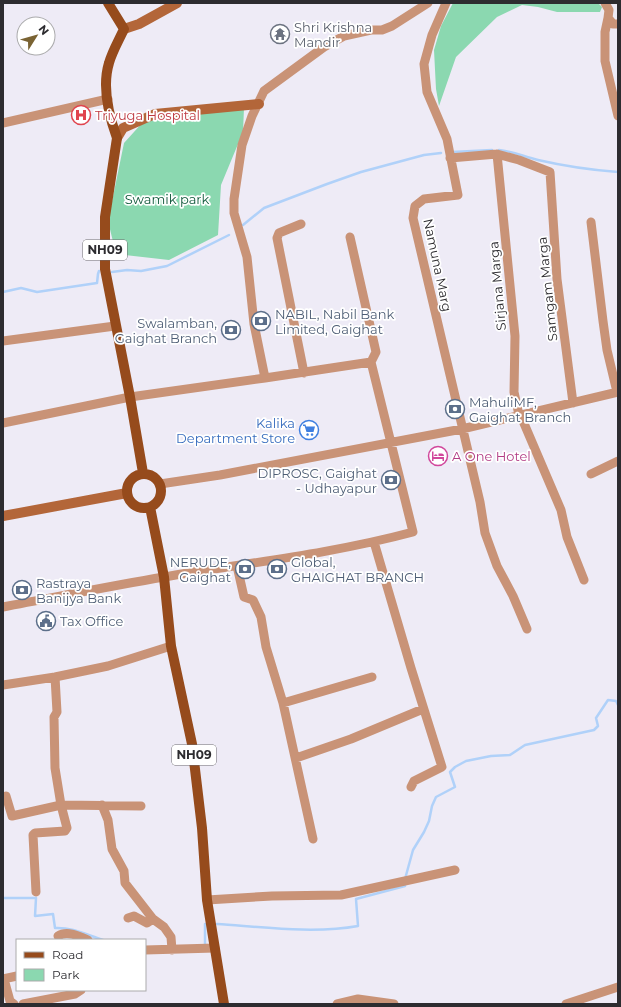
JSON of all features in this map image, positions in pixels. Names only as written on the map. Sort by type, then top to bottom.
[{"type":"main road","points":[[108,3],[124,29],[139,24],[177,3]]},
{"type":"main road","name":"NH09","points":[[124,29],[109,62],[106,78],[113,127],[118,138],[105,217],[105,270],[130,397],[143,473]]},
{"type":"main road","points":[[118,138],[122,128],[154,114],[258,104]]},
{"type":"main road","points":[[143,473],[155,477],[160,484],[161,496],[155,505],[140,508],[131,502],[127,493],[129,482],[132,478],[143,473]]},
{"type":"main road","points":[[3,516],[127,493]]},
{"type":"main road","name":"NH09","points":[[150,507],[164,576],[171,646],[192,744],[202,828],[207,900],[224,1004]]},
{"type":"street","points":[[265,378],[254,324],[247,257],[234,213],[234,199],[242,146],[250,126],[252,116],[264,91],[324,47],[344,36],[371,30],[382,30],[392,26],[414,7],[428,3]]},
{"type":"street","name":"Namuna Marg","points":[[446,3],[432,35],[424,64],[427,92],[447,139],[458,195],[424,199],[415,206],[414,218],[462,429]]},
{"type":"street","points":[[605,3],[609,10],[604,32],[605,61],[618,116]]},
{"type":"street","points":[[608,18],[613,24],[618,24]]},
{"type":"street","points":[[3,123],[108,99]]},
{"type":"street","points":[[450,158],[497,154]]},
{"type":"street","name":"Samgam Marga","points":[[497,154],[519,160],[550,172],[557,279],[573,403]]},
{"type":"street","name":"Sirjana Marga","points":[[497,154],[514,336],[514,392],[520,414],[561,510],[566,537],[584,580]]},
{"type":"street","points":[[160,484],[220,475],[462,429],[617,392],[607,350],[591,222]]},
{"type":"street","points":[[301,224],[278,233],[277,238],[304,372]]},
{"type":"street","points":[[3,607],[164,576],[237,566],[374,542],[413,532],[371,362],[376,352],[350,237]]},
{"type":"street","points":[[3,341],[115,326]]},
{"type":"street","points":[[3,423],[130,397],[371,362]]},
{"type":"street","points":[[462,429],[480,502],[485,533],[497,566],[513,596],[527,629]]},
{"type":"street","points":[[591,474],[618,461]]},
{"type":"street","points":[[374,542],[423,709],[442,767],[414,781],[411,787]]},
{"type":"street","points":[[237,566],[244,597],[253,600],[261,618],[266,647],[283,703],[313,838]]},
{"type":"street","points":[[3,685],[55,677],[108,666],[171,646]]},
{"type":"street","points":[[36,892],[33,835],[35,833],[67,830],[55,768],[54,717],[57,712],[55,677]]},
{"type":"street","points":[[283,703],[372,677]]},
{"type":"street","points":[[296,758],[351,739],[423,709]]},
{"type":"street","points":[[6,796],[12,816],[61,805],[141,806]]},
{"type":"street","points":[[102,805],[108,820],[112,849],[124,871],[125,882],[153,919],[164,927],[171,938],[171,947]]},
{"type":"street","points":[[207,900],[272,896],[341,895],[455,870]]},
{"type":"street","points":[[128,918],[134,916],[147,923],[153,919]]},
{"type":"street","points":[[58,936],[66,933],[85,939]]},
{"type":"street","points":[[146,950],[171,947],[215,948]]},
{"type":"street","points":[[14,1004],[10,1001],[3,979],[16,976]]},
{"type":"street","points":[[566,1004],[618,987]]},
{"type":"street","points":[[23,1004],[75,994],[80,991]]},
{"type":"street","points":[[337,1004],[358,999],[394,1004]]},
{"type":"green space","points":[[453,3],[598,3],[602,7],[600,12],[557,12],[522,5],[497,17],[456,57],[439,106],[436,89],[434,50],[441,26]]},
{"type":"green space","name":"Swamik park","points":[[244,108],[243,132],[221,185],[218,235],[169,260],[116,254],[108,221],[124,143],[143,122]]},
{"type":"waterway","points":[[452,152],[492,150]]},
{"type":"waterway","points":[[499,150],[558,164],[618,172]]},
{"type":"waterway","points":[[243,225],[264,208],[327,184],[361,172],[424,155],[441,153]]},
{"type":"waterway","points":[[112,272],[127,270],[141,271],[167,266],[229,235]]},
{"type":"waterway","points":[[3,292],[21,288],[37,292],[97,283],[99,271]]},
{"type":"waterway","points":[[405,879],[413,850],[429,821],[432,806],[436,797],[455,787],[450,772],[455,767],[466,761],[491,756],[510,755],[525,745],[594,730],[598,726],[596,718],[608,700],[616,701],[618,705]]},
{"type":"waterway","points":[[217,924],[306,930],[358,926],[356,899],[405,886],[405,884]]},
{"type":"waterway","points":[[3,898],[36,898],[35,916],[53,914],[55,928],[73,930],[100,939]]},
{"type":"waterway","points":[[205,924],[205,944]]},
{"type":"place","name":"Shri Krishna Mandir","points":[[280,34]]},
{"type":"place","name":"Triyuga Hospital","points":[[81,115]]},
{"type":"place","name":"NABIL, Nabil Bank Limited, Gaighat","points":[[261,321]]},
{"type":"place","name":"Swalamban, Gaighat Branch","points":[[231,330]]},
{"type":"place","name":"MahuliMF, Gaighat Branch","points":[[455,409]]},
{"type":"place","name":"Kalika Department Store","points":[[309,430]]},
{"type":"place","name":"A One Hotel","points":[[438,456]]},
{"type":"place","name":"DIPROSC, Gaighat - Udhayapur","points":[[391,480]]},
{"type":"place","name":"NERUDE, Gaighat","points":[[245,569]]},
{"type":"place","name":"Global, GHAIGHAT BRANCH","points":[[277,569]]},
{"type":"place","name":"Rastraya Banijya Bank","points":[[22,590]]},
{"type":"place","name":"Tax Office","points":[[46,621]]}]
